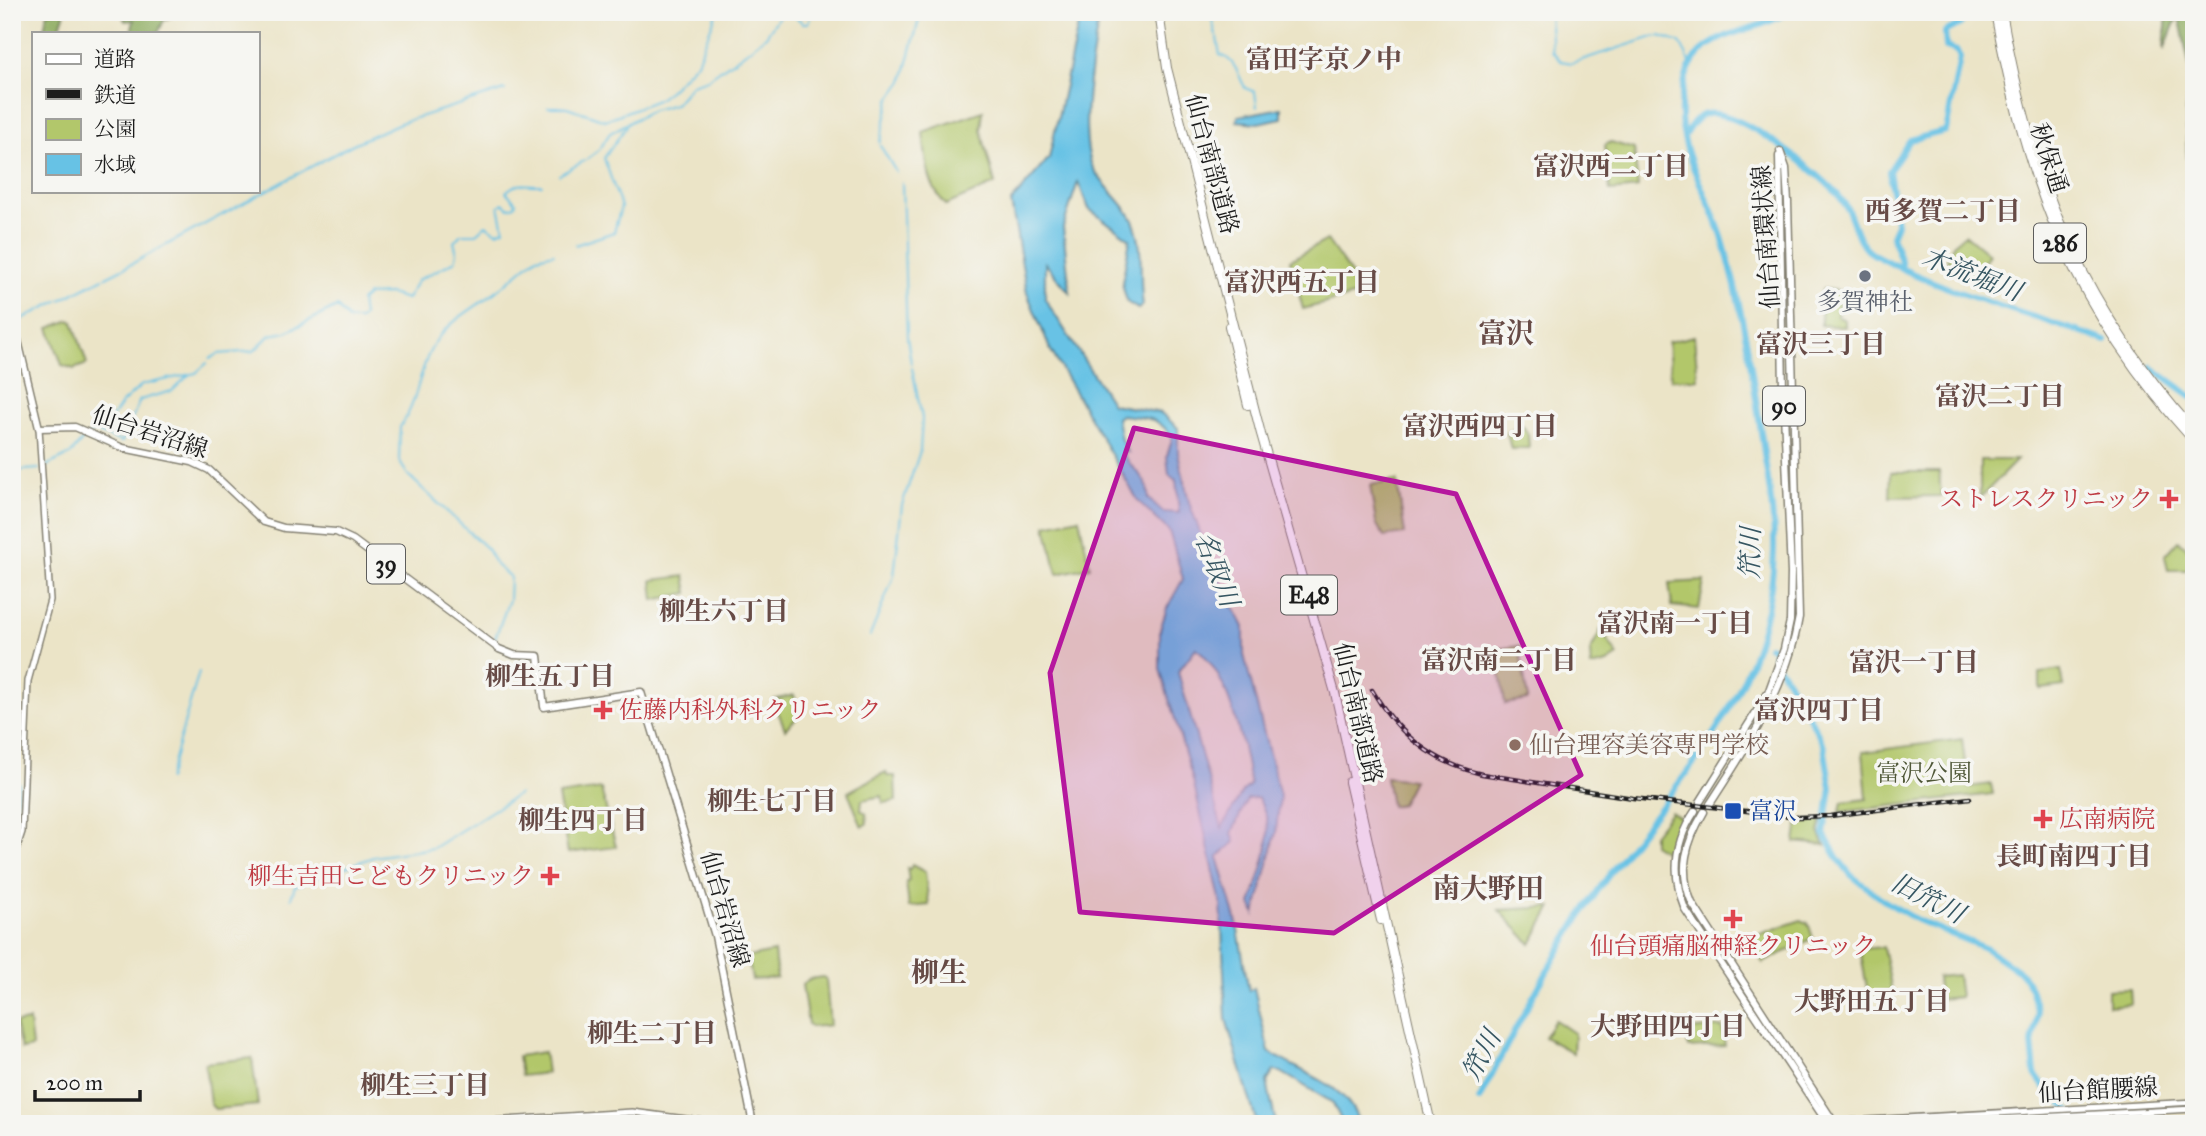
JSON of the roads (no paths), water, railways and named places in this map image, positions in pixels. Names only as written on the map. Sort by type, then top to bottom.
[{"type":"highway","name":"仙台南部道路","points":[[1159,12],[1171,85],[1256,435],[1329,692],[1431,1124]]},
{"type":"highway","name":"秋保通","points":[[1995,12],[2011,101],[2027,157],[2063,250],[2118,344],[2194,441]]},
{"type":"highway","name":"秋保通","points":[[2002,12],[2034,158],[2069,247],[2122,341],[2194,431]]},
{"type":"main road","name":"仙台南環状線","points":[[1700,802],[1758,713],[1777,672],[1790,621],[1792,591],[1783,390],[1780,151],[1786,169],[1788,213],[1793,488],[1800,575],[1799,617],[1786,672],[1766,717],[1710,804]]},
{"type":"main road","points":[[12,320],[39,428],[50,607],[28,681],[22,832],[12,862]]},
{"type":"main road","name":"仙台岩沼線","points":[[39,428],[67,427],[92,432],[123,448],[192,462],[209,470],[247,509],[270,524],[336,532],[353,540],[499,649],[514,655],[538,656],[544,707],[641,692],[715,936],[753,1124]]},
{"type":"main road","points":[[1695,811],[1684,830],[1676,855],[1677,885],[1685,909],[1831,1123]]},
{"type":"main road","points":[[1704,812],[1685,854],[1684,877],[1692,903],[1831,1123]]},
{"type":"main road","name":"仙台館腰線","points":[[1795,1124],[2194,1102]]},
{"type":"main road","name":"仙台館腰線","points":[[1900,1124],[2194,1109]]},
{"type":"main road","points":[[441,1124],[621,1112],[664,1114],[724,1124]]},
{"type":"water","points":[[1081,12],[1100,12],[1086,113],[1088,153],[1096,173],[1126,209],[1135,225],[1140,247],[1143,305],[1138,309],[1127,302],[1122,283],[1130,239],[1089,209],[1078,182],[1063,227],[1070,293],[1045,263],[1045,299],[1112,404],[1161,413],[1178,428],[1178,453],[1189,502],[1212,565],[1244,627],[1244,655],[1280,796],[1276,833],[1255,914],[1251,904],[1268,837],[1268,824],[1258,798],[1247,799],[1232,833],[1235,842],[1218,857],[1236,919],[1249,991],[1254,988],[1269,1052],[1334,1089],[1354,1110],[1359,1124],[1343,1124],[1333,1103],[1281,1072],[1274,1071],[1267,1082],[1276,1124],[1257,1124],[1226,1019],[1221,904],[1193,780],[1160,669],[1160,630],[1167,608],[1183,579],[1169,531],[1138,501],[1050,349],[1027,293],[1011,202],[1049,158]],"holes":[[[1121,415],[1157,422],[1168,432],[1172,439],[1167,456],[1169,475],[1176,480],[1179,513],[1163,512],[1148,498],[1146,484],[1123,451],[1128,452],[1121,440],[1117,418]],[[1196,648],[1207,659],[1226,691],[1244,750],[1250,785],[1242,792],[1222,828],[1178,672]]]},
{"type":"water","points":[[1282,108],[1282,118],[1258,123],[1237,121],[1238,116]]},
{"type":"waterway","points":[[548,107],[567,107],[605,120],[657,100],[697,62],[717,12]]},
{"type":"waterway","points":[[587,159],[598,151],[610,133],[652,110],[675,104],[692,84],[708,79],[747,51],[766,36],[780,15],[792,14],[803,23],[808,23],[812,12]]},
{"type":"waterway","points":[[880,142],[890,99],[903,81],[921,12]]},
{"type":"waterway","points":[[1210,12],[1216,35]]},
{"type":"waterway","points":[[1549,12],[1552,51],[1561,61],[1572,63],[1660,36],[1680,43],[1687,56]]},
{"type":"waterway","name":"笊川","points":[[1479,1100],[1532,998],[1576,923],[1711,738],[1735,697],[1755,652],[1768,604],[1774,551],[1770,495],[1741,312],[1722,237],[1689,155],[1682,126],[1681,103],[1688,72],[1699,53],[1722,38],[1787,12]]},
{"type":"waterway","points":[[1899,267],[1902,264],[1892,236],[1897,224],[1889,171],[1910,140],[1946,131],[1960,58],[1957,51],[1946,47],[1945,32],[1960,24],[1970,12]]},
{"type":"waterway","points":[[1217,38],[1220,55],[1229,60],[1245,88],[1255,92],[1257,107]]},
{"type":"waterway","points":[[1688,58],[1691,64]]},
{"type":"waterway","points":[[124,268],[353,144],[400,123],[505,90]]},
{"type":"waterway","name":"木流堀川","points":[[1684,136],[1702,115],[1720,115],[1738,121],[1779,145],[1818,175],[1842,200],[1862,243],[1873,254],[1958,292],[2106,341]]},
{"type":"waterway","points":[[575,245],[614,232],[621,207],[604,158],[626,127]]},
{"type":"waterway","points":[[880,145],[896,172]]},
{"type":"waterway","points":[[559,175],[584,161]]},
{"type":"waterway","points":[[902,183],[907,337],[911,363]]},
{"type":"waterway","points":[[210,359],[218,354],[254,351],[270,335],[286,332],[337,307],[349,320],[360,320],[363,316],[361,301],[368,295],[389,294],[407,299],[418,280],[455,261],[457,253],[454,242],[461,234],[476,234],[486,225],[497,232],[504,229],[499,206],[503,203],[509,208],[515,206],[516,202],[506,192],[510,188],[518,185],[542,185]]},
{"type":"waterway","points":[[503,286],[537,257],[554,253]]},
{"type":"waterway","points":[[106,277],[122,269]]},
{"type":"waterway","points":[[61,300],[103,278]]},
{"type":"waterway","points":[[494,641],[509,600],[510,577],[496,565],[487,549],[408,475],[399,461],[400,427],[412,406],[431,348],[452,323],[501,287]]},
{"type":"waterway","points":[[20,320],[58,301]]},
{"type":"waterway","points":[[44,467],[71,454],[85,437],[109,422],[121,404],[142,385],[196,373],[207,363]]},
{"type":"waterway","name":"木流堀川","points":[[2151,367],[2194,398]]},
{"type":"waterway","points":[[870,636],[894,576],[902,505],[920,451],[922,418],[912,368]]},
{"type":"waterway","points":[[94,431],[122,442],[140,400],[172,391],[189,375]]},
{"type":"waterway","points":[[12,471],[39,469]]},
{"type":"waterway","name":"旧笊川","points":[[1769,646],[1774,648],[1774,660],[1799,697],[1824,746],[1831,788],[1824,834],[1837,857],[1851,875],[1883,900],[1917,920],[1987,949],[2021,973],[2031,988],[2038,1013],[2032,1043],[2035,1074],[2084,1124]]},
{"type":"waterway","points":[[168,780],[199,672]]},
{"type":"waterway","points":[[12,835],[19,783]]},
{"type":"waterway","points":[[291,898],[295,886],[373,857],[433,848],[519,794]]},
{"type":"waterway","points":[[12,851],[16,843]]},
{"type":"railway","points":[[1372,690],[1393,720],[1418,744],[1447,762],[1482,774],[1633,798],[1798,817],[1830,816],[1970,798]]},
{"type":"place","name":"多賀神社","points":[[1865,276]]},
{"type":"place","name":"ストレスクリニック","points":[[2169,499]]},
{"type":"place","name":"佐藤内科外科クリニック","points":[[603,710]]},
{"type":"place","name":"仙台理容美容専門学校","points":[[1515,745]]},
{"type":"place","name":"富沢","points":[[1733,811]]},
{"type":"place","name":"広南病院","points":[[2043,819]]},
{"type":"place","name":"柳生吉田こどもクリニック","points":[[550,876]]},
{"type":"place","name":"仙台頭痛脳神経クリニック","points":[[1733,919]]},
{"type":"district","name":"富田字京ノ中","points":[[1324,59]]},
{"type":"district","name":"富沢西二丁目","points":[[1611,166]]},
{"type":"district","name":"西多賀二丁目","points":[[1943,211]]},
{"type":"district","name":"富沢西五丁目","points":[[1302,282]]},
{"type":"district","name":"富沢","points":[[1506,333]]},
{"type":"district","name":"富沢三丁目","points":[[1821,344]]},
{"type":"district","name":"富沢二丁目","points":[[2000,396]]},
{"type":"district","name":"富沢西四丁目","points":[[1480,426]]},
{"type":"district","name":"柳生六丁目","points":[[724,611]]},
{"type":"district","name":"富沢南一丁目","points":[[1675,623]]},
{"type":"district","name":"富沢南二丁目","points":[[1499,660]]},
{"type":"district","name":"富沢一丁目","points":[[1914,662]]},
{"type":"district","name":"柳生五丁目","points":[[550,676]]},
{"type":"district","name":"富沢四丁目","points":[[1819,710]]},
{"type":"district","name":"柳生七丁目","points":[[772,801]]},
{"type":"district","name":"柳生四丁目","points":[[583,820]]},
{"type":"district","name":"長町南四丁目","points":[[2074,856]]},
{"type":"district","name":"南大野田","points":[[1488,888]]},
{"type":"district","name":"柳生","points":[[939,972]]},
{"type":"district","name":"大野田五丁目","points":[[1872,1001]]},
{"type":"district","name":"大野田四丁目","points":[[1668,1026]]},
{"type":"district","name":"柳生二丁目","points":[[652,1033]]},
{"type":"district","name":"柳生三丁目","points":[[425,1085]]},
{"type":"water label","name":"名取川","points":[[1217,569]]},
{"type":"park label","name":"富沢公園","points":[[1924,773]]}]
